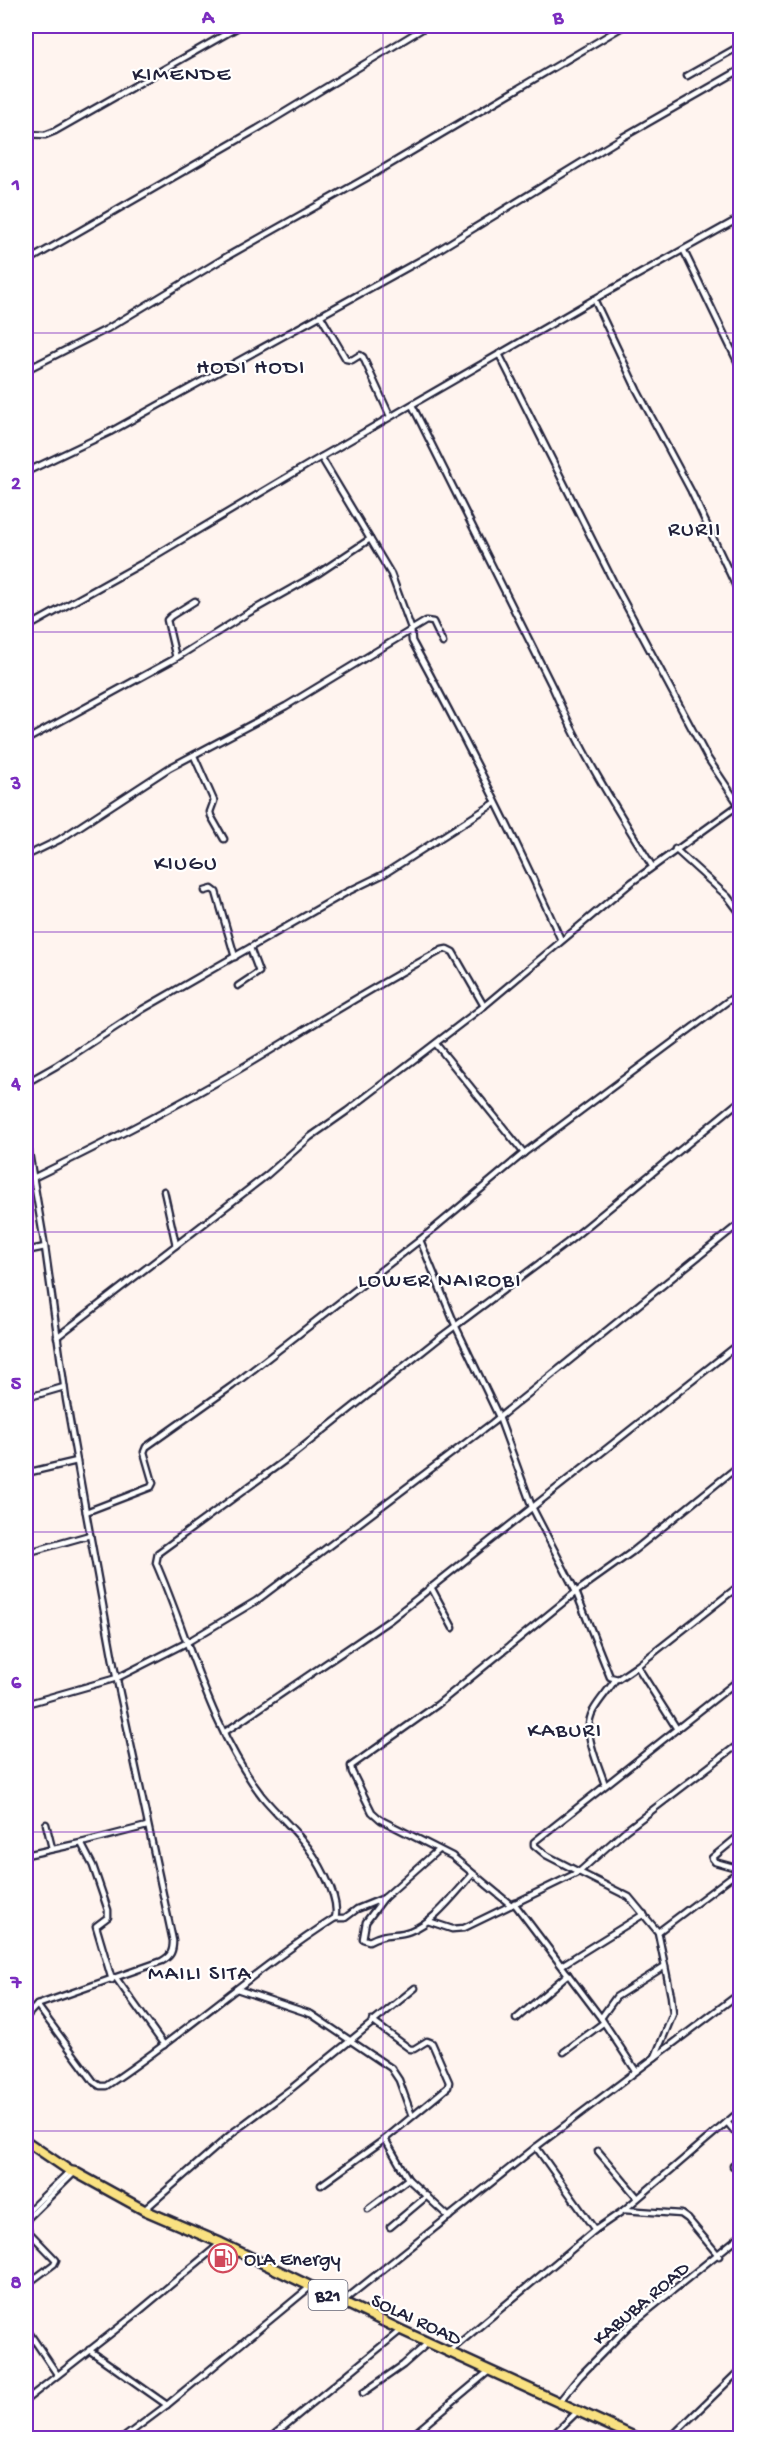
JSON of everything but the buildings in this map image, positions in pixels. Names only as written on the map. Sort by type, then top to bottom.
[{"type":"highway","name":"SOLAI ROAD","points":[[26,2141],[73,2172],[144,2210],[221,2243],[401,2330],[637,2439]]},
{"type":"street","points":[[26,134],[45,135],[56,130],[240,26]]},
{"type":"street","points":[[26,262],[257,129],[427,26]]},
{"type":"street","points":[[26,370],[107,329],[226,257],[377,172],[624,26]]},
{"type":"street","points":[[687,75],[741,46]]},
{"type":"street","points":[[26,472],[110,432],[430,255],[623,137],[741,70]]},
{"type":"street","points":[[26,628],[132,570],[390,416],[594,299],[741,218]]},
{"type":"street","points":[[684,251],[741,367]]},
{"type":"street","points":[[594,299],[637,390],[691,491],[741,595]]},
{"type":"street","points":[[320,315],[346,359],[350,360],[360,355],[363,357],[390,416]]},
{"type":"street","points":[[57,1336],[267,1174],[310,1137],[436,1044],[652,866],[740,805],[707,757],[613,580],[499,354]]},
{"type":"street","points":[[412,405],[553,688],[571,730],[594,774],[652,866]]},
{"type":"street","points":[[321,457],[391,574],[407,616],[412,642],[452,716],[537,886],[561,940]]},
{"type":"street","points":[[26,740],[176,658],[248,613],[319,573],[370,538]]},
{"type":"street","points":[[176,658],[168,620],[195,601]]},
{"type":"street","points":[[26,856],[59,840],[169,768],[286,706],[357,661],[410,633],[426,621],[431,621],[444,643]]},
{"type":"street","points":[[194,756],[214,801],[211,816],[224,839]]},
{"type":"street","points":[[26,1083],[143,1009],[346,892],[384,874],[495,803]]},
{"type":"street","points":[[675,849],[728,897],[741,913]]},
{"type":"street","points":[[205,891],[216,892],[235,957]]},
{"type":"street","points":[[238,986],[259,972],[250,948]]},
{"type":"street","points":[[33,1178],[141,1124],[442,950],[447,949],[453,952],[484,1006]]},
{"type":"street","points":[[86,1512],[151,1487],[153,1483],[144,1448],[205,1408],[420,1240],[524,1153],[741,992]]},
{"type":"street","points":[[436,1044],[524,1153]]},
{"type":"street","points":[[37,2005],[94,2082],[100,2086],[106,2086],[335,1918],[338,1911],[331,1889],[313,1855],[261,1795],[240,1763],[186,1643],[179,1616],[156,1563],[158,1553],[295,1453],[354,1404],[568,1242],[741,1101]]},
{"type":"street","points":[[26,1135],[45,1247],[64,1387],[90,1535],[147,1826],[173,1941],[173,1949],[169,1957],[162,1962],[37,2005],[26,2017]]},
{"type":"street","points":[[164,1191],[176,1245]]},
{"type":"street","points":[[26,1704],[117,1678],[186,1643],[256,1601],[499,1417],[741,1223]]},
{"type":"street","points":[[420,1240],[456,1327],[499,1417],[532,1506],[576,1592],[610,1677],[615,1680]]},
{"type":"street","points":[[26,1251],[45,1247]]},
{"type":"street","points":[[225,1732],[390,1620],[741,1343]]},
{"type":"street","points":[[26,1398],[64,1387]]},
{"type":"street","points":[[26,1473],[77,1461]]},
{"type":"street","points":[[636,2071],[562,1965],[513,1904],[452,1856],[376,1816],[351,1766],[437,1705],[576,1592],[632,1552],[741,1465]]},
{"type":"street","points":[[26,1553],[90,1535]]},
{"type":"street","points":[[605,1785],[592,1744],[589,1724],[592,1712],[615,1680],[637,1666],[741,1584]]},
{"type":"street","points":[[430,1587],[453,1628]]},
{"type":"street","points":[[637,1666],[677,1729]]},
{"type":"street","points":[[654,2060],[673,2014],[658,1932],[629,1897],[546,1855],[533,1844],[741,1679]]},
{"type":"street","points":[[428,1921],[460,1929],[579,1872],[626,1831],[741,1743]]},
{"type":"street","points":[[46,1824],[52,1848]]},
{"type":"street","points":[[26,1855],[147,1826]]},
{"type":"street","points":[[741,1835],[712,1858],[716,1862],[741,1870]]},
{"type":"street","points":[[81,1843],[93,1866],[108,1910],[108,1917],[96,1926],[114,1979],[164,2045]]},
{"type":"street","points":[[438,1850],[384,1898],[366,1922],[363,1939],[369,1941],[381,1935],[408,1933],[428,1921],[473,1874]]},
{"type":"street","points":[[658,1932],[741,1870]]},
{"type":"street","points":[[335,1918],[345,1918],[357,1909],[384,1898]]},
{"type":"street","points":[[371,1903],[375,1909]]},
{"type":"street","points":[[562,1965],[644,1914]]},
{"type":"street","points":[[564,2052],[602,2020],[616,1997],[665,1966]]},
{"type":"street","points":[[516,2019],[568,1974]]},
{"type":"street","points":[[144,2210],[236,2130],[292,2088],[415,1988]]},
{"type":"street","points":[[237,1989],[305,2011],[391,2068],[399,2080],[412,2116]]},
{"type":"street","points":[[342,2302],[536,2147],[741,1993]]},
{"type":"street","points":[[321,2185],[385,2139],[448,2087],[447,2077],[429,2041],[410,2049],[372,2021]]},
{"type":"street","points":[[450,2351],[595,2230],[624,2210],[741,2111]]},
{"type":"street","points":[[727,2122],[741,2138]]},
{"type":"street","points":[[385,2139],[408,2179],[449,2217]]},
{"type":"street","points":[[536,2147],[595,2230]]},
{"type":"street","points":[[598,2151],[637,2197]]},
{"type":"street","points":[[733,2166],[741,2160]]},
{"type":"street","points":[[26,2213],[73,2172]]},
{"type":"street","points":[[26,2285],[56,2260],[29,2232],[26,2223],[28,2218],[73,2172]]},
{"type":"street","points":[[368,2209],[408,2179]]},
{"type":"street","points":[[390,2227],[427,2196]]},
{"type":"street","points":[[624,2210],[681,2214],[688,2219],[719,2256]]},
{"type":"street","name":"KABUBA ROAD","points":[[560,2402],[580,2376],[629,2326],[719,2256],[741,2236]]},
{"type":"street","points":[[26,2400],[221,2243]]},
{"type":"street","points":[[125,2438],[310,2287]]},
{"type":"street","points":[[26,2328],[57,2374]]},
{"type":"street","points":[[270,2439],[401,2330]]},
{"type":"street","points":[[363,2392],[403,2365],[429,2342]]},
{"type":"street","points":[[89,2350],[167,2405]]},
{"type":"street","points":[[670,2439],[741,2370]]},
{"type":"street","points":[[409,2439],[489,2371]]},
{"type":"street","points":[[550,2439],[578,2411]]},
{"type":"place","name":"OLA Energy","points":[[223,2258]]},
{"type":"district","name":"KIMENDE","points":[[182,72]]},
{"type":"district","name":"HODI HODI","points":[[251,365]]},
{"type":"district","name":"RURII","points":[[695,527]]},
{"type":"district","name":"KIUGU","points":[[186,861]]},
{"type":"district","name":"LOWER NAIROBI","points":[[440,1278]]},
{"type":"district","name":"KABURI","points":[[565,1728]]},
{"type":"district","name":"MAILI SITA","points":[[200,1971]]}]
